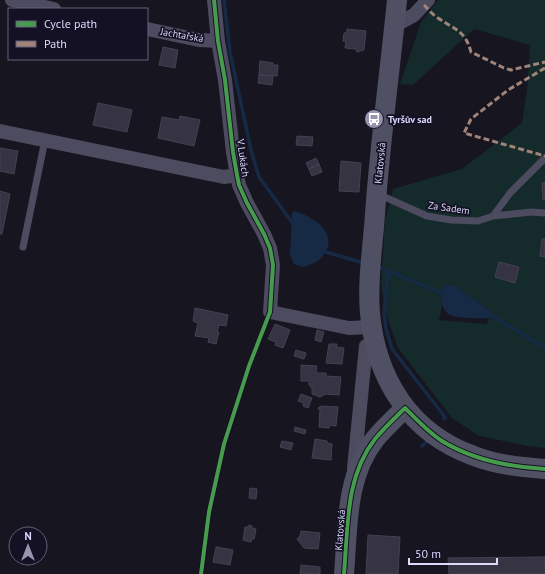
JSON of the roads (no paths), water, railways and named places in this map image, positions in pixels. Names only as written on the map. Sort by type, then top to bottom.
[{"type":"main road","name":"Klatovská","points":[[344,574],[350,502],[359,467],[372,443],[405,408],[392,388],[382,366],[375,346],[370,311],[371,263],[376,193],[397,0]]},
{"type":"main road","points":[[405,408],[429,431],[442,440],[474,456],[506,465],[545,469]]},
{"type":"street","points":[[12,0],[49,8]]},
{"type":"street","name":"V Lukách","points":[[214,0],[218,40],[226,80],[233,152],[239,185],[270,248],[273,265],[270,312],[349,328],[372,327]]},
{"type":"street","points":[[394,26],[414,16],[428,0]]},
{"type":"street","name":"Jachtařská","points":[[148,29],[199,40],[218,40]]},
{"type":"street","points":[[0,131],[224,177],[237,175]]},
{"type":"street","name":"Klatovská","points":[[353,486],[366,346]]},
{"type":"lane","points":[[23,247],[45,140]]},
{"type":"lane","points":[[493,216],[510,193],[545,158]]},
{"type":"lane","name":"Za Sadem","points":[[376,193],[427,216],[469,221],[478,221],[493,216],[545,212]]},
{"type":"water","points":[[295,211],[320,224],[327,235],[329,242],[327,249],[321,258],[314,263],[303,267],[294,264],[290,255],[292,213]]},
{"type":"water","points":[[447,284],[455,286],[492,312],[490,318],[461,318],[447,313],[443,306],[440,293]]},
{"type":"waterway","points":[[224,0],[230,52],[251,150],[259,177],[294,225]]},
{"type":"waterway","points":[[322,250],[364,263]]},
{"type":"waterway","points":[[376,266],[444,294]]},
{"type":"waterway","points":[[388,270],[384,313],[386,329],[392,349],[445,417],[444,419]]},
{"type":"waterway","points":[[488,313],[545,348]]},
{"type":"waterway","points":[[422,446],[426,442]]},
{"type":"place","name":"Tyršův sad","points":[[374,119]]}]
